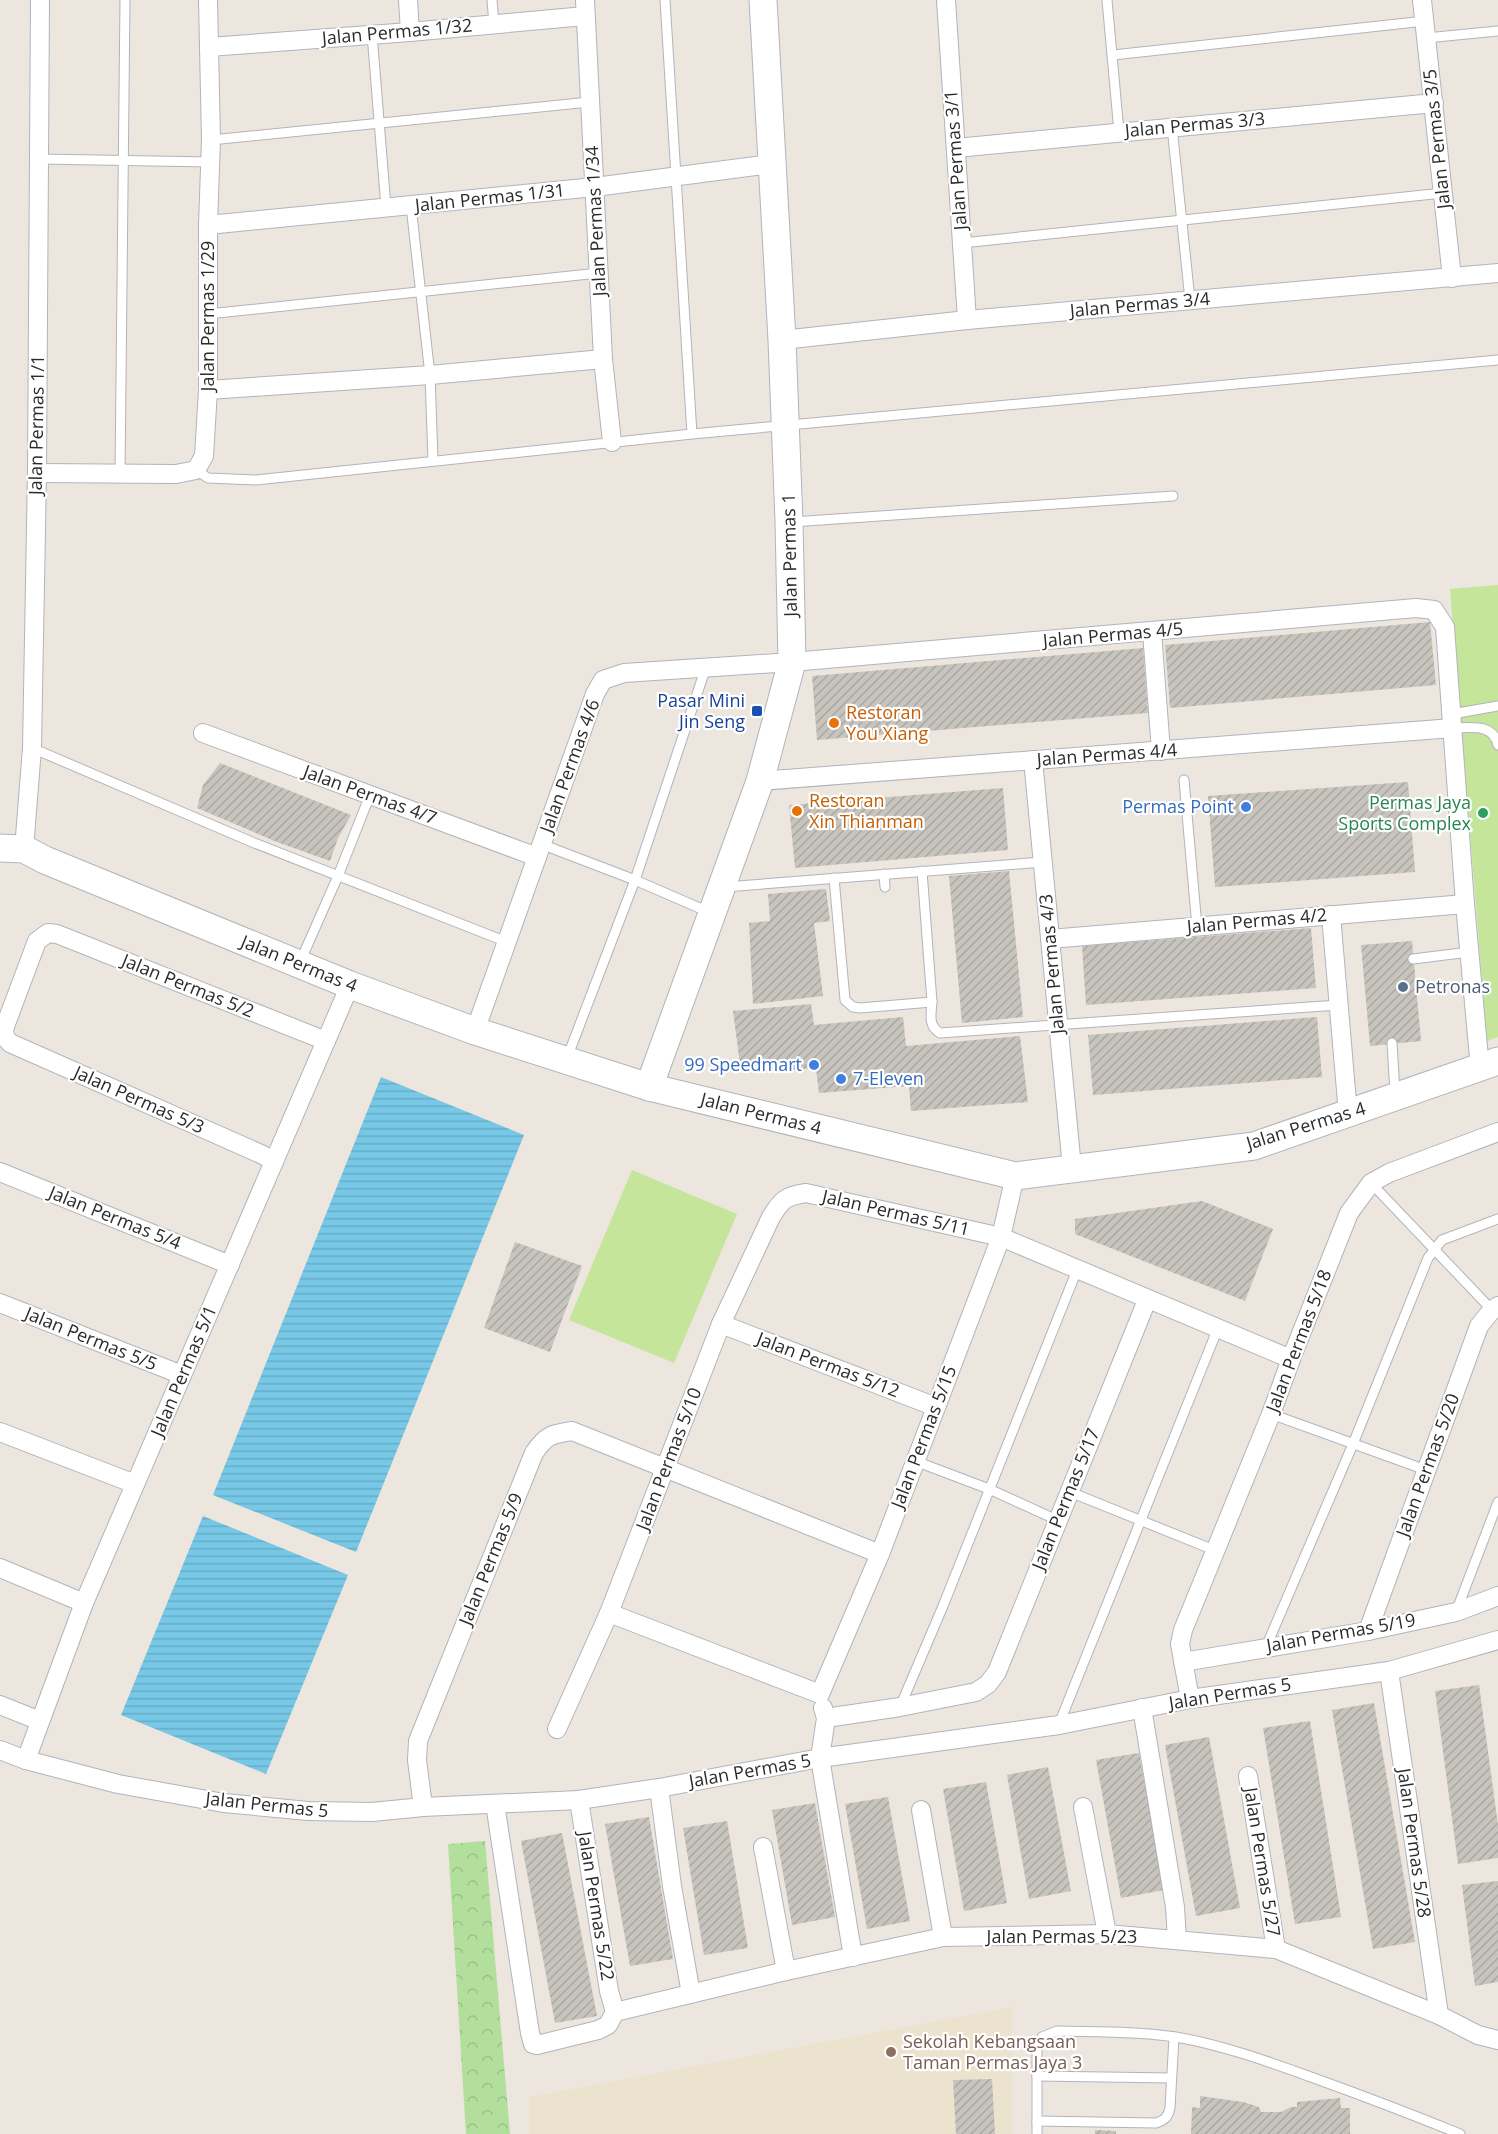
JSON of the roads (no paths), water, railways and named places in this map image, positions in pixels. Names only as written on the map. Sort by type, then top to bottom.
[{"type":"street","name":"Jalan Permas 1/1","points":[[23,852],[32,748],[37,473],[40,0]]},
{"type":"street","name":"Jalan Permas 1/29","points":[[196,470],[204,456],[208,390],[208,225],[211,140],[208,0]]},
{"type":"street","points":[[408,0],[410,32]]},
{"type":"street","name":"Jalan Permas 1","points":[[649,1087],[760,781],[792,662],[786,426],[763,0]]},
{"type":"street","name":"Jalan Permas 3/1","points":[[946,0],[967,320]]},
{"type":"street","name":"Jalan Permas 3/5","points":[[1422,0],[1452,278]]},
{"type":"street","name":"Jalan Permas 1/32","points":[[209,47],[494,24],[585,8]]},
{"type":"street","name":"Jalan Permas 1/34","points":[[585,8],[603,359],[612,442]]},
{"type":"street","name":"Jalan Permas 3/3","points":[[956,148],[1434,103]]},
{"type":"street","name":"Jalan Permas 1/31","points":[[208,225],[595,187],[771,164]]},
{"type":"street","name":"Jalan Permas 3/4","points":[[782,340],[967,320],[1498,273]]},
{"type":"street","points":[[208,390],[430,375],[603,359]]},
{"type":"street","points":[[37,473],[176,474],[196,470]]},
{"type":"street","name":"Jalan Permas 4/5","points":[[792,662],[1416,608],[1434,610],[1446,627],[1453,721]]},
{"type":"street","points":[[1152,632],[1161,751]]},
{"type":"street","name":"Jalan Permas 4/6","points":[[475,1031],[595,694],[603,680],[624,673],[792,662]]},
{"type":"street","points":[[1453,721],[1469,952],[1489,1065]]},
{"type":"street","name":"Jalan Permas 4/4","points":[[760,781],[1161,751],[1453,721]]},
{"type":"street","name":"Jalan Permas 4/7","points":[[203,733],[370,795],[539,851]]},
{"type":"street","name":"Jalan Permas 4/3","points":[[1033,760],[1072,1168]]},
{"type":"street","points":[[0,869],[23,852]]},
{"type":"street","name":"Jalan Permas 4","points":[[23,852],[350,985],[475,1031],[649,1087],[1016,1176],[1254,1146],[1489,1065]]},
{"type":"street","name":"Jalan Permas 4/2","points":[[1050,939],[1465,904]]},
{"type":"street","points":[[1330,915],[1348,1114]]},
{"type":"street","name":"Jalan Permas 5/3","points":[[48,933],[37,941],[4,1029],[5,1037],[10,1043],[263,1155],[274,1162]]},
{"type":"street","name":"Jalan Permas 5/2","points":[[48,933],[57,934],[326,1041]]},
{"type":"street","name":"Jalan Permas 5/1","points":[[26,1760],[84,1603],[350,985]]},
{"type":"street","name":"Jalan Permas 5/18","points":[[1183,1662],[1180,1644],[1183,1630],[1271,1414],[1349,1213],[1371,1183],[1389,1173],[1498,1132]]},
{"type":"street","name":"Jalan Permas 5/4","points":[[0,1172],[230,1264]]},
{"type":"street","name":"Jalan Permas 5/15","points":[[820,1694],[880,1554],[1001,1238],[1016,1176]]},
{"type":"street","name":"Jalan Permas 5/11","points":[[790,1195],[806,1192],[1001,1238],[1291,1359]]},
{"type":"street","name":"Jalan Permas 5/10","points":[[557,1729],[609,1613],[721,1324],[771,1217],[779,1203],[790,1195]]},
{"type":"street","name":"Jalan Permas 5/17","points":[[900,1707],[976,1692],[988,1684],[997,1672],[1147,1300]]},
{"type":"street","name":"Jalan Permas 5/5","points":[[0,1303],[182,1375]]},
{"type":"street","name":"Jalan Permas 5/20","points":[[1368,1630],[1479,1326],[1495,1308]]},
{"type":"street","name":"Jalan Permas 5/12","points":[[721,1324],[936,1407]]},
{"type":"street","name":"Jalan Permas 5/9","points":[[423,1807],[417,1760],[418,1741],[534,1453],[543,1440],[554,1433],[572,1431],[665,1468]]},
{"type":"street","points":[[0,1432],[135,1484]]},
{"type":"street","points":[[665,1468],[880,1554]]},
{"type":"street","points":[[0,1568],[84,1603]]},
{"type":"street","name":"Jalan Permas 5/19","points":[[1183,1662],[1368,1630],[1456,1612],[1498,1596]]},
{"type":"street","points":[[609,1613],[820,1694],[826,1718],[820,1758],[853,1957]]},
{"type":"street","name":"Jalan Permas 5","points":[[0,1750],[26,1760],[118,1784],[224,1803],[308,1811],[372,1812],[423,1807],[579,1800],[659,1788],[820,1758],[1059,1725],[1190,1699],[1389,1671],[1498,1640]]},
{"type":"street","points":[[1183,1662],[1190,1699]]},
{"type":"street","name":"Jalan Permas 5/28","points":[[1389,1671],[1439,2015]]},
{"type":"street","points":[[0,1705],[40,1721]]},
{"type":"street","points":[[826,1718],[900,1707]]},
{"type":"street","points":[[1142,1708],[1175,1907],[1177,1940]]},
{"type":"street","name":"Jalan Permas 5/27","points":[[1248,1776],[1276,1949]]},
{"type":"street","points":[[659,1788],[672,1886],[691,1994]]},
{"type":"street","name":"Jalan Permas 5/22","points":[[579,1800],[609,1990],[615,2012]]},
{"type":"street","points":[[495,1804],[533,2044],[537,2045],[598,2030],[608,2025],[615,2012]]},
{"type":"street","points":[[1083,1807],[1107,1934]]},
{"type":"street","points":[[921,1810],[943,1937]]},
{"type":"street","points":[[763,1847],[786,1971]]},
{"type":"street","name":"Jalan Permas 5/23","points":[[615,2012],[786,1971],[943,1937],[1107,1934],[1276,1949],[1439,2015],[1478,2035],[1498,2040]]},
{"type":"lane","points":[[120,474],[125,0]]},
{"type":"lane","points":[[492,0],[494,24]]},
{"type":"lane","points":[[665,0],[692,434]]},
{"type":"lane","points":[[1107,0],[1119,132]]},
{"type":"lane","points":[[1113,55],[1425,30],[1498,31]]},
{"type":"lane","points":[[372,34],[386,207]]},
{"type":"lane","points":[[211,140],[590,102]]},
{"type":"lane","points":[[1172,127],[1190,300]]},
{"type":"lane","points":[[39,159],[211,162]]},
{"type":"lane","points":[[962,243],[1443,193]]},
{"type":"lane","points":[[411,206],[430,375],[433,460]]},
{"type":"lane","points":[[208,314],[599,273]]},
{"type":"lane","points":[[196,470],[208,478],[256,480],[692,434],[1498,360]]},
{"type":"lane","points":[[789,522],[1173,496]]},
{"type":"lane","points":[[566,1060],[635,880],[706,666]]},
{"type":"lane","points":[[1453,721],[1498,706]]},
{"type":"lane","points":[[1453,721],[1489,731],[1496,736],[1498,745]]},
{"type":"lane","points":[[32,748],[252,842],[507,942]]},
{"type":"lane","points":[[1184,780],[1197,927]]},
{"type":"lane","points":[[299,964],[338,876],[370,795]]},
{"type":"lane","points":[[539,851],[635,880],[713,914]]},
{"type":"lane","points":[[723,887],[1043,862]]},
{"type":"lane","points":[[922,871],[932,1002],[931,1022],[940,1033],[1339,1005]]},
{"type":"lane","points":[[884,874],[885,887]]},
{"type":"lane","points":[[834,878],[845,1000],[848,1004],[860,1008],[932,1002]]},
{"type":"lane","points":[[1413,959],[1469,952]]},
{"type":"lane","points":[[1392,1043],[1395,1098]]},
{"type":"lane","points":[[1371,1183],[1495,1308]]},
{"type":"lane","points":[[1266,1647],[1353,1444],[1428,1258],[1442,1240],[1498,1219]]},
{"type":"lane","points":[[900,1707],[1077,1270]]},
{"type":"lane","points":[[1059,1725],[1218,1328]]},
{"type":"lane","points":[[1271,1414],[1426,1470]]},
{"type":"lane","points":[[915,1461],[989,1489],[1057,1520]]},
{"type":"lane","points":[[1070,1492],[1214,1551]]},
{"type":"lane","points":[[1456,1612],[1498,1502]]},
{"type":"lane","points":[[1037,2134],[1037,2049],[1042,2037],[1057,2031],[1174,2037],[1239,2052],[1393,2107],[1460,2134]]},
{"type":"lane","points":[[1037,2121],[1156,2123],[1164,2120],[1169,2114],[1174,2037]]},
{"type":"lane","points":[[1037,2076],[1172,2078]]},
{"type":"water","points":[[381,1077],[524,1135],[356,1552],[213,1495]]},
{"type":"water","points":[[203,1516],[348,1575],[266,1774],[121,1715]]},
{"type":"place","name":"Pasar Mini Jin Seng","points":[[757,711]]},
{"type":"place","name":"Restoran You Xiang","points":[[834,723]]},
{"type":"place","name":"Permas Point","points":[[1246,807]]},
{"type":"place","name":"Restoran Xin Thianman","points":[[797,811]]},
{"type":"place","name":"Permas Jaya Sports Complex","points":[[1483,813]]},
{"type":"place","name":"Petronas","points":[[1403,987]]},
{"type":"place","name":"99 Speedmart","points":[[814,1065]]},
{"type":"place","name":"7-Eleven","points":[[841,1079]]},
{"type":"place","name":"Sekolah Kebangsaan Taman Permas Jaya 3","points":[[891,2052]]}]
